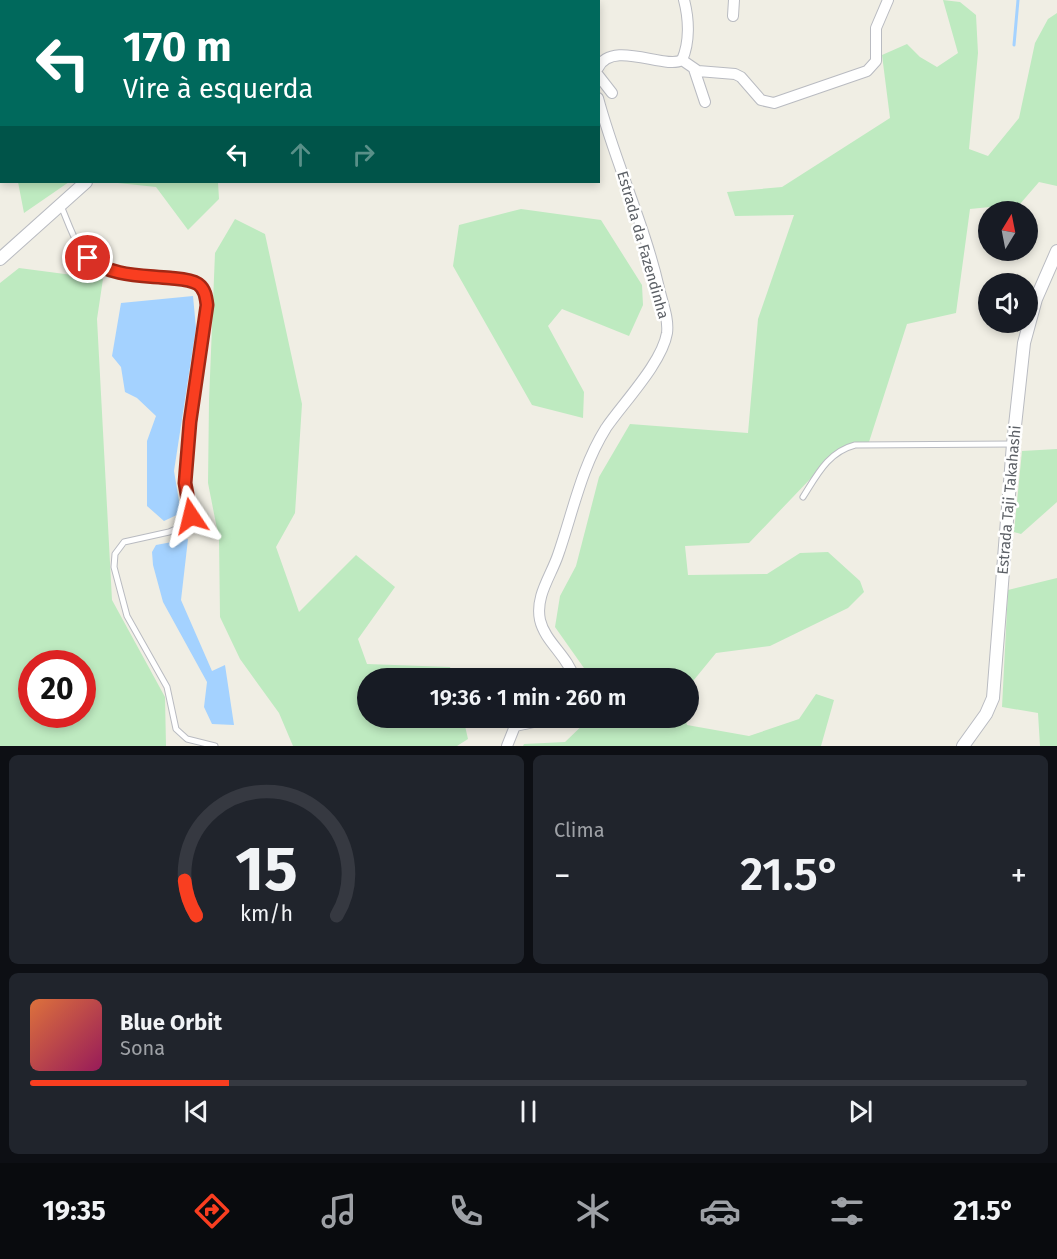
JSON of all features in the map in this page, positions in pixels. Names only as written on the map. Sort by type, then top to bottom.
[{"type":"street","points":[[600,65],[604,60],[620,56],[653,58],[674,63],[682,60],[686,49],[688,23],[684,0]]},
{"type":"street","points":[[733,16],[734,0]]},
{"type":"street","points":[[682,60],[702,72],[735,74],[741,77],[761,100],[768,103],[867,71],[876,61],[876,28],[888,0]]},
{"type":"street","points":[[694,69],[705,102]]},
{"type":"street","points":[[600,78],[612,93]]},
{"type":"street","name":"Estrada da Fazendinha","points":[[568,668],[544,631],[540,619],[544,585],[557,558],[583,473],[594,450],[654,361],[665,340],[667,327],[657,281],[642,231],[600,104]]},
{"type":"street","points":[[0,259],[85,183]]},
{"type":"street","points":[[0,250],[14,246]]},
{"type":"street","name":"Estrada Taji Takahashi","points":[[963,746],[986,714],[993,698],[1013,444],[1028,320],[1057,250]]},
{"type":"street","points":[[507,746],[514,728]]},
{"type":"lane","points":[[60,204],[78,247],[96,264],[121,274],[184,279],[198,284],[206,293],[207,305],[190,422],[185,483],[191,516],[185,525],[169,532],[124,542],[115,554],[114,567],[127,616],[167,687],[176,729],[187,739],[214,746]]},
{"type":"lane","points":[[803,497],[820,469],[832,457],[845,448],[855,445],[1013,444]]},
{"type":"green space","points":[[943,0],[960,2],[976,15],[978,53],[969,149],[988,156],[1019,118],[1035,43],[1048,19],[1057,13],[1057,186],[1039,182],[1023,201],[978,201],[978,208],[970,209],[956,313],[907,324],[869,442],[835,453],[749,543],[685,546],[688,575],[767,574],[800,553],[828,552],[860,581],[864,592],[848,608],[770,646],[716,653],[699,674],[699,668],[584,668],[555,627],[560,596],[576,566],[599,477],[630,424],[748,433],[758,319],[794,215],[735,216],[727,192],[782,187],[890,118],[882,55],[907,44],[920,57],[937,67],[958,53]]},
{"type":"green space","points":[[18,183],[68,183],[24,213]]},
{"type":"green space","points":[[118,183],[218,183],[219,199],[188,230],[156,187]]},
{"type":"green space","points":[[521,209],[601,220],[642,285],[643,305],[629,336],[562,309],[548,326],[584,392],[583,418],[532,405],[453,266],[459,225]]},
{"type":"green space","points":[[235,219],[265,234],[302,404],[295,513],[276,547],[299,612],[356,555],[395,587],[358,639],[367,664],[450,668],[357,668],[357,728],[466,728],[468,739],[457,746],[293,746],[279,713],[240,659],[220,617],[219,539],[208,483],[215,253]]},
{"type":"green space","points":[[19,268],[103,279],[97,319],[112,600],[165,697],[166,746],[0,746],[0,283]]},
{"type":"green space","points":[[1057,449],[1057,502],[1021,534],[1014,532],[1022,451]]},
{"type":"green space","points":[[1057,578],[1057,746],[1040,746],[1038,713],[1002,707],[1008,590]]},
{"type":"green space","points":[[816,694],[834,700],[821,746],[523,746],[524,744],[565,742],[580,728],[699,727],[749,736],[799,719]]},
{"type":"water","points":[[193,296],[196,328],[174,471],[181,513],[164,521],[147,506],[147,441],[156,416],[137,398],[125,392],[121,367],[112,356],[121,303]]},
{"type":"water","points":[[188,539],[181,600],[212,671],[225,665],[234,725],[212,724],[204,707],[207,682],[163,602],[153,565],[152,552],[156,545]]},
{"type":"waterway","points":[[1014,45],[1018,0]]},
{"type":"route","points":[[88,258],[107,270],[121,274],[184,279],[198,284],[206,293],[207,305],[190,422],[185,483],[191,516]]}]
